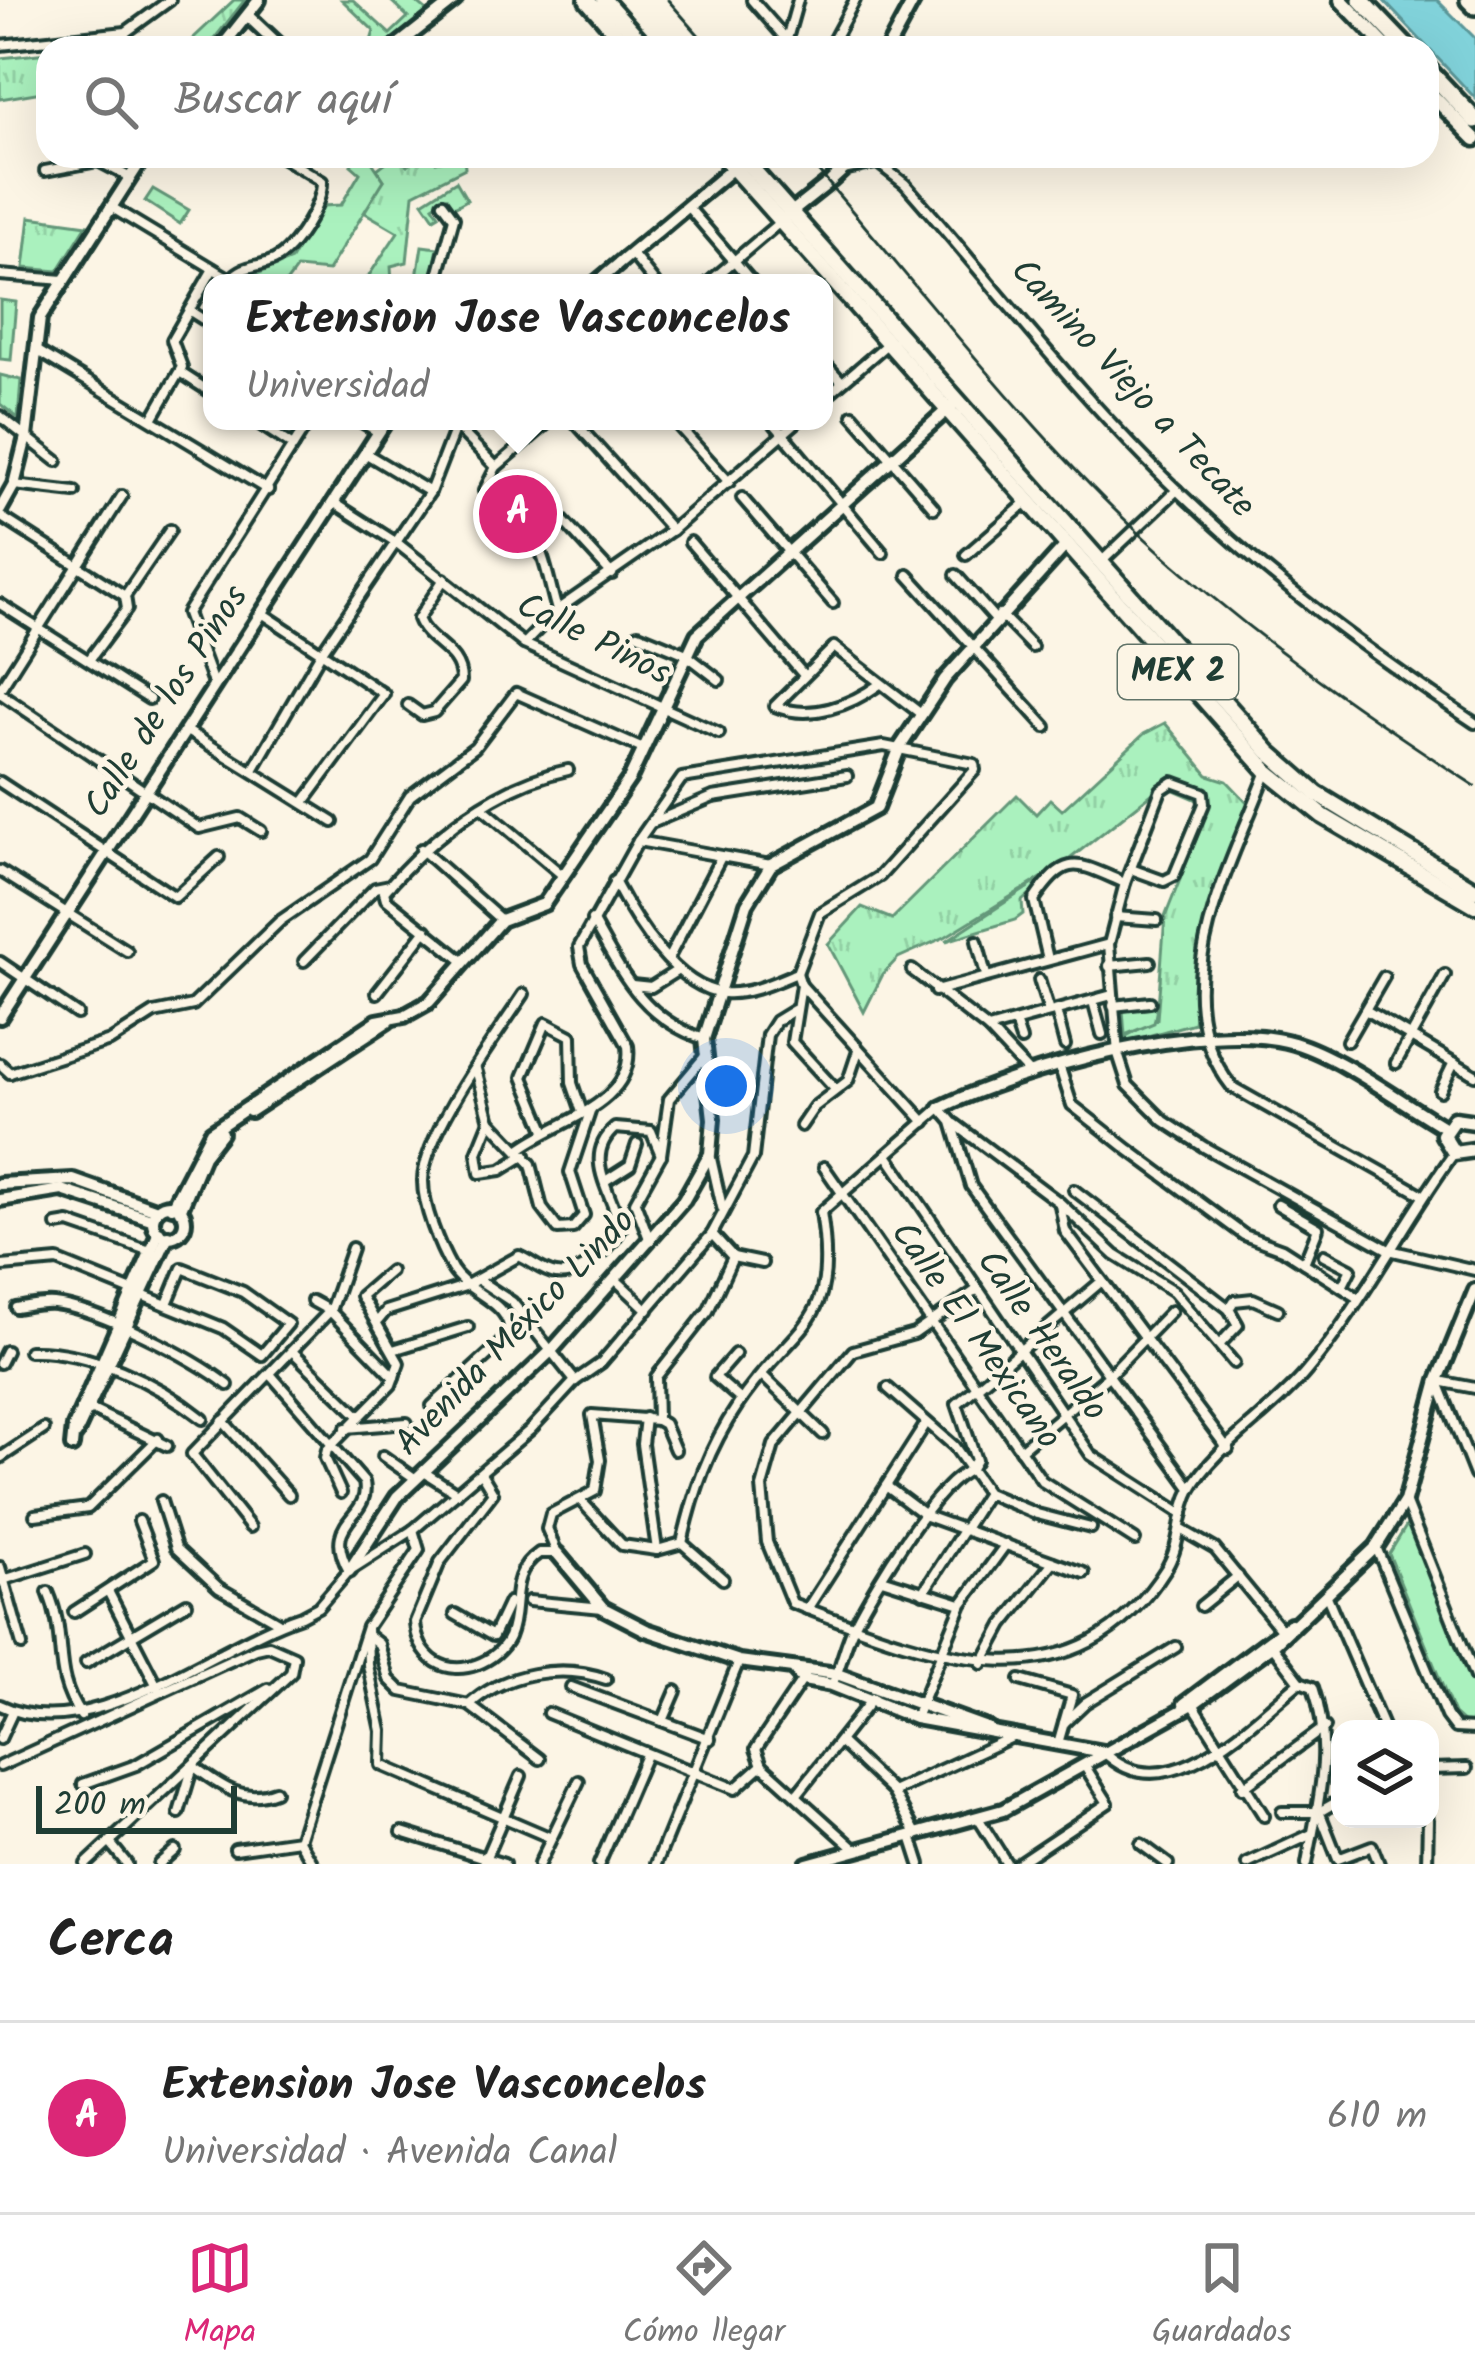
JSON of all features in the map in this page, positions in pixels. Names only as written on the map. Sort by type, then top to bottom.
[{"type":"highway","points":[[1361,0],[1396,36]]},
{"type":"highway","points":[[1439,82],[1475,120]]},
{"type":"main road","points":[[587,0],[608,10],[634,36]]},
{"type":"main road","points":[[1341,0],[1376,36]]},
{"type":"main road","points":[[1439,102],[1475,139]]},
{"type":"main road","name":"MEX 2","points":[[740,168],[1095,568],[1267,771],[1323,815],[1475,905]]},
{"type":"main road","name":"MEX 2","points":[[786,217],[889,342],[952,406],[1027,502],[1071,541]]},
{"type":"main road","name":"MEX 2","points":[[1095,568],[1248,731],[1309,788],[1475,890]]},
{"type":"main road","points":[[1267,771],[1276,765],[1309,788]]},
{"type":"main road","points":[[1475,1102],[1471,1119],[1445,1128],[1444,1142],[1454,1153],[1475,1150]]},
{"type":"street","points":[[87,36],[126,32],[170,0]]},
{"type":"street","points":[[231,36],[259,0]]},
{"type":"street","points":[[409,36],[455,0]]},
{"type":"street","points":[[752,0],[783,36]]},
{"type":"street","points":[[791,36],[798,0]]},
{"type":"street","points":[[836,36],[855,0]]},
{"type":"street","points":[[894,36],[914,0]]},
{"type":"street","points":[[248,17],[269,36]]},
{"type":"street","points":[[0,45],[36,41]]},
{"type":"street","points":[[45,171],[61,168]]},
{"type":"street","points":[[112,168],[129,177]]},
{"type":"street","points":[[125,596],[0,513],[14,485],[26,437],[40,318],[135,168]]},
{"type":"street","points":[[239,274],[243,268],[285,252],[317,203],[322,181],[300,168]]},
{"type":"street","points":[[607,274],[688,207],[725,168]]},
{"type":"street","name":"Camino Viejo a Tecate","points":[[786,217],[839,168]]},
{"type":"street","name":"Camino Viejo a Tecate","points":[[884,168],[905,184],[1177,490],[1287,590],[1475,723]]},
{"type":"street","points":[[438,274],[454,218],[443,203]]},
{"type":"street","points":[[110,206],[222,274]]},
{"type":"street","points":[[688,207],[745,274]]},
{"type":"street","points":[[718,274],[786,217]]},
{"type":"street","points":[[632,254],[648,274]]},
{"type":"street","points":[[210,274],[213,269]]},
{"type":"street","points":[[0,275],[65,280]]},
{"type":"street","points":[[203,287],[172,340],[181,373],[203,387]]},
{"type":"street","points":[[190,310],[203,319]]},
{"type":"street","points":[[833,390],[889,342]]},
{"type":"street","points":[[37,350],[268,490]]},
{"type":"street","points":[[833,372],[842,382]]},
{"type":"street","points":[[152,419],[181,373]]},
{"type":"street","points":[[176,1209],[201,1154],[235,1117],[388,1021],[429,1003],[501,920],[544,904],[560,874],[630,778],[684,653],[736,598],[952,406]]},
{"type":"street","points":[[853,415],[934,508]]},
{"type":"street","points":[[0,416],[57,461]]},
{"type":"street","points":[[269,430],[293,446]]},
{"type":"street","points":[[214,687],[188,614],[303,430]]},
{"type":"street","points":[[253,770],[321,653],[430,491],[452,430]]},
{"type":"street","points":[[461,430],[496,467]]},
{"type":"street","points":[[539,430],[496,467],[484,491],[489,503],[522,523],[536,539],[557,610]]},
{"type":"street","points":[[582,430],[672,530]]},
{"type":"street","points":[[682,430],[729,482]]},
{"type":"street","points":[[780,430],[883,553]]},
{"type":"street","points":[[524,644],[557,610],[672,530],[788,430]]},
{"type":"street","name":"Calle de los Pinos","points":[[0,1017],[378,432]]},
{"type":"street","points":[[364,453],[430,491]]},
{"type":"street","points":[[14,485],[75,492]]},
{"type":"street","points":[[1095,568],[1177,490]]},
{"type":"street","points":[[122,496],[0,691],[199,828],[241,818],[261,831]]},
{"type":"street","points":[[742,498],[832,603]]},
{"type":"street","name":"Calle Pinos","points":[[333,502],[397,544],[524,644],[718,733]]},
{"type":"street","points":[[547,502],[612,574]]},
{"type":"street","points":[[966,556],[1027,502]]},
{"type":"street","points":[[89,660],[127,609],[125,596],[170,530]]},
{"type":"street","points":[[723,1209],[710,1154],[713,1119],[704,1039],[747,904],[771,865],[872,813],[900,747],[970,646],[1071,541]]},
{"type":"street","points":[[690,542],[802,673]]},
{"type":"street","points":[[908,575],[1046,727]]},
{"type":"street","points":[[956,575],[1032,646]]},
{"type":"street","points":[[408,705],[422,715],[434,712],[461,681],[456,658],[423,630],[418,619],[444,579]]},
{"type":"street","points":[[0,604],[149,699]]},
{"type":"street","points":[[262,613],[384,694],[304,802]]},
{"type":"street","points":[[638,634],[684,653],[719,680]]},
{"type":"street","points":[[880,684],[844,706],[778,709],[775,701],[834,647],[921,714]]},
{"type":"street","points":[[0,1084],[10,1073],[110,1041],[154,1013],[194,1005],[280,922],[376,854],[410,796],[475,747],[516,693],[643,749]]},
{"type":"street","points":[[187,731],[333,822]]},
{"type":"street","points":[[490,1121],[477,1154],[480,1173],[501,1170],[545,1130],[611,1096],[629,1054],[582,964],[579,947],[614,880],[674,786],[694,772],[900,747],[974,764],[975,770],[880,875],[820,913],[797,974],[801,986],[925,1122]]},
{"type":"street","points":[[463,961],[384,896],[390,884],[421,849],[516,783],[568,770]]},
{"type":"street","points":[[1267,771],[1202,946],[1198,987],[1215,1065],[1232,1087],[1424,1195]]},
{"type":"street","points":[[653,823],[713,796],[847,776]]},
{"type":"street","points":[[0,782],[175,897],[219,857]]},
{"type":"street","points":[[1131,869],[1164,881],[1174,877],[1205,799],[1203,793],[1173,782],[1165,787],[1125,883],[1115,917],[1109,966],[1118,1054],[1128,1084],[1165,1120],[1388,1250],[1475,1270]]},
{"type":"street","points":[[484,809],[560,874]]},
{"type":"street","points":[[638,841],[771,865]]},
{"type":"street","points":[[421,849],[501,920]]},
{"type":"street","points":[[668,958],[720,859]]},
{"type":"street","points":[[1048,958],[1034,900],[1069,863],[1125,883]]},
{"type":"street","points":[[0,871],[127,951]]},
{"type":"street","points":[[614,880],[679,970],[719,993],[744,992],[797,974]]},
{"type":"street","points":[[304,961],[375,888],[390,884]]},
{"type":"street","points":[[1115,917],[1157,920]]},
{"type":"street","points":[[592,920],[628,984],[671,1028],[704,1039]]},
{"type":"street","points":[[377,993],[426,930]]},
{"type":"street","points":[[977,940],[986,975]]},
{"type":"street","points":[[935,991],[1109,944]]},
{"type":"street","points":[[0,962],[77,1014]]},
{"type":"street","points":[[1109,966],[1150,962]]},
{"type":"street","points":[[628,984],[651,987],[679,970]]},
{"type":"street","points":[[912,970],[988,1029],[1031,1075]]},
{"type":"street","points":[[1396,1063],[1445,975]]},
{"type":"street","points":[[1347,1040],[1384,977]]},
{"type":"street","points":[[1039,980],[1065,1045]]},
{"type":"street","points":[[801,986],[794,1010],[795,1050],[835,1088]]},
{"type":"street","points":[[432,1406],[508,1334],[501,1310],[465,1286],[451,1267],[423,1183],[455,1098],[524,994]]},
{"type":"street","points":[[988,1029],[1112,995]]},
{"type":"street","points":[[1093,1000],[1102,1034]]},
{"type":"street","points":[[1113,1006],[1150,1002]]},
{"type":"street","points":[[271,1375],[367,1491],[339,1535],[340,1554],[349,1571],[413,1531],[482,1473],[574,1381],[601,1363],[712,1234],[753,1157],[767,1036],[776,1021],[794,1010]]},
{"type":"street","points":[[1366,1011],[1475,1075]]},
{"type":"street","points":[[1016,1022],[1021,1040]]},
{"type":"street","points":[[476,1068],[490,1121],[523,1151],[542,1208],[558,1229],[573,1228],[584,1208],[570,1172],[587,1110],[572,1083],[572,1036],[546,1023],[523,1077],[545,1130]]},
{"type":"street","points":[[682,1543],[705,1459],[741,1400],[819,1309],[830,1264],[821,1212],[940,1108],[982,1087],[1205,1034],[1245,1032],[1298,1043],[1445,1128]]},
{"type":"street","points":[[801,1126],[835,1088],[848,1081],[859,1051]]},
{"type":"street","points":[[650,1241],[635,1202],[661,1155],[669,1100],[707,1054]]},
{"type":"street","points":[[1440,1090],[1454,1062]]},
{"type":"street","points":[[0,1064],[10,1073]]},
{"type":"street","points":[[1060,1068],[1072,1106],[1244,1235],[1304,1263],[1357,1297]]},
{"type":"street","points":[[940,1108],[1060,1203],[1114,1255],[1173,1291],[1234,1364]]},
{"type":"street","points":[[952,1122],[971,1186],[1106,1378],[1191,1488]]},
{"type":"street","points":[[376,1322],[386,1311],[465,1286],[519,1256],[553,1273],[568,1273],[612,1245],[620,1229],[596,1154],[615,1128],[651,1131],[661,1155]]},
{"type":"street","points":[[605,1181],[630,1166],[637,1144]]},
{"type":"street","points":[[976,1292],[934,1323],[853,1351],[774,1445],[762,1487],[767,1542],[788,1599],[938,1655],[982,1664],[1052,1655],[1099,1637],[1128,1617],[1168,1565],[1191,1488],[1310,1367],[1454,1153]]},
{"type":"street","name":"Avenida México Lindo","points":[[81,1716],[318,1607],[349,1571],[397,1497],[552,1351],[684,1200],[710,1154]]},
{"type":"street","name":"Calle Heraldo","points":[[887,1155],[1017,1354],[1091,1455],[1184,1515]]},
{"type":"street","name":"Calle El Mexicano","points":[[824,1167],[1042,1481],[1135,1540]]},
{"type":"street","points":[[0,1184],[73,1180],[154,1214],[163,1234],[74,1440]]},
{"type":"street","points":[[0,1200],[62,1190],[154,1214],[176,1209]]},
{"type":"street","points":[[1074,1190],[1229,1309],[1238,1325],[1220,1344]]},
{"type":"street","points":[[1060,1203],[1065,1231],[1228,1449]]},
{"type":"street","points":[[1278,1205],[1318,1228],[1304,1263]]},
{"type":"street","points":[[163,1234],[186,1229],[187,1220],[176,1209]]},
{"type":"street","points":[[57,1225],[69,1223],[156,1253]]},
{"type":"street","points":[[712,1234],[733,1257],[762,1263]]},
{"type":"street","points":[[250,1527],[192,1454],[329,1311],[352,1248]]},
{"type":"street","points":[[1324,1255],[1351,1269],[1342,1287]]},
{"type":"street","points":[[675,1450],[657,1420],[652,1384],[708,1311],[733,1257]]},
{"type":"street","points":[[2,1266],[58,1262],[223,1328],[262,1355],[288,1324],[243,1292],[182,1268],[167,1304]]},
{"type":"street","points":[[341,1493],[325,1458],[357,1414],[394,1377],[399,1363],[362,1290],[390,1270]]},
{"type":"street","points":[[478,1280],[512,1302],[574,1381]]},
{"type":"street","points":[[616,1280],[648,1310]]},
{"type":"street","points":[[835,1680],[854,1624],[882,1580],[954,1477],[970,1470],[976,1460],[957,1404],[1102,1281]]},
{"type":"street","points":[[807,1864],[978,1818],[1019,1802],[1189,1702],[1270,1643],[1376,1547],[1405,1501],[1438,1380],[1475,1290]]},
{"type":"street","points":[[1229,1309],[1234,1301],[1253,1299],[1278,1310]]},
{"type":"street","points":[[312,1301],[329,1311],[394,1377]]},
{"type":"street","points":[[16,1307],[55,1304],[200,1363],[228,1384]]},
{"type":"street","points":[[1020,1450],[1106,1378],[1171,1310]]},
{"type":"street","points":[[1459,1320],[1475,1324]]},
{"type":"street","points":[[393,1350],[468,1327]]},
{"type":"street","points":[[29,1351],[56,1350],[105,1366],[178,1399],[202,1419]]},
{"type":"street","points":[[0,1363],[6,1351]]},
{"type":"street","points":[[292,1351],[357,1414]]},
{"type":"street","points":[[735,1354],[715,1376],[741,1400]]},
{"type":"street","points":[[764,1377],[823,1434]]},
{"type":"street","points":[[1438,1380],[1475,1388]]},
{"type":"street","points":[[1438,1380],[1475,1475]]},
{"type":"street","points":[[888,1388],[954,1446],[987,1492],[1037,1514],[1091,1528]]},
{"type":"street","points":[[88,1408],[167,1447]]},
{"type":"street","points":[[603,1608],[556,1553],[547,1529],[550,1514],[582,1502],[599,1484],[592,1415],[657,1420]]},
{"type":"street","points":[[645,1418],[642,1444],[657,1550]]},
{"type":"street","points":[[224,1420],[290,1495]]},
{"type":"street","points":[[346,1428],[407,1423]]},
{"type":"street","points":[[807,1609],[925,1425]]},
{"type":"street","points":[[0,1458],[44,1429]]},
{"type":"street","points":[[35,1515],[88,1508],[158,1439]]},
{"type":"street","points":[[383,1456],[457,1493]]},
{"type":"street","points":[[482,1473],[494,1493],[459,1531],[427,1586],[415,1622],[420,1644],[446,1667],[464,1668],[488,1659],[510,1635],[512,1595]]},
{"type":"street","points":[[886,1486],[926,1516],[964,1533],[1084,1573]]},
{"type":"street","points":[[923,1593],[987,1492]]},
{"type":"street","points":[[161,1501],[176,1548],[219,1588],[280,1623]]},
{"type":"street","points":[[1405,1501],[1475,1677]]},
{"type":"street","points":[[582,1502],[622,1545],[657,1550],[682,1543]]},
{"type":"street","points":[[74,1612],[154,1560],[139,1521]]},
{"type":"street","points":[[1182,1530],[1215,1550],[1285,1629]]},
{"type":"street","points":[[313,1864],[299,1840],[368,1632],[419,1550],[413,1531]]},
{"type":"street","points":[[682,1543],[723,1579]]},
{"type":"street","points":[[918,1712],[962,1604],[1006,1544]]},
{"type":"street","points":[[1376,1547],[1455,1728],[1475,1730]]},
{"type":"street","points":[[455,1614],[493,1636],[529,1560],[539,1552],[556,1553]]},
{"type":"street","points":[[2,1580],[85,1554]]},
{"type":"street","points":[[982,1664],[1003,1625],[1053,1562]]},
{"type":"street","points":[[0,1567],[22,1645]]},
{"type":"street","points":[[1201,1606],[1238,1576]]},
{"type":"street","points":[[882,1580],[962,1604]]},
{"type":"street","points":[[108,1591],[160,1692]]},
{"type":"street","points":[[0,1705],[34,1719],[81,1716],[60,1682],[61,1627],[48,1592]]},
{"type":"street","points":[[1326,1594],[1380,1720]]},
{"type":"street","points":[[529,1601],[603,1608],[646,1630],[740,1661],[835,1680],[978,1732],[989,1729],[1059,1740],[1103,1752],[1125,1769],[1168,1773],[1219,1747],[1300,1682]]},
{"type":"street","points":[[86,1663],[187,1603]]},
{"type":"street","points":[[368,1632],[379,1644],[389,1679],[401,1691],[469,1705],[539,1759]]},
{"type":"street","points":[[368,1632],[368,1666],[382,1731],[380,1766],[549,1837]]},
{"type":"street","points":[[1270,1643],[1300,1682],[1313,1688],[1326,1726],[1319,1812],[1307,1864]]},
{"type":"street","points":[[0,1766],[106,1722],[256,1649],[269,1646],[294,1657],[297,1664],[277,1685],[86,1864]]},
{"type":"street","points":[[1064,1723],[1085,1703],[1176,1647]]},
{"type":"street","points":[[656,1864],[740,1661]]},
{"type":"street","points":[[469,1705],[491,1687],[540,1673],[586,1672],[606,1679]]},
{"type":"street","points":[[802,1674],[756,1749],[762,1765],[798,1793],[854,1850]]},
{"type":"street","points":[[1020,1680],[1072,1695],[1059,1740]]},
{"type":"street","points":[[83,1784],[136,1765],[277,1685]]},
{"type":"street","points":[[571,1687],[710,1739]]},
{"type":"street","points":[[663,1721],[676,1691]]},
{"type":"street","points":[[798,1793],[873,1697]]},
{"type":"street","points":[[1189,1702],[1264,1816]]},
{"type":"street","points":[[99,1708],[106,1722]]},
{"type":"street","points":[[0,1739],[13,1712]]},
{"type":"street","points":[[548,1713],[738,1790],[762,1765]]},
{"type":"street","points":[[1242,1788],[1326,1726]]},
{"type":"street","points":[[893,1792],[1017,1734]]},
{"type":"street","points":[[841,1743],[893,1792],[914,1836],[920,1864]]},
{"type":"street","points":[[599,1864],[646,1755]]},
{"type":"street","points":[[1017,1864],[1108,1803],[1084,1764]]},
{"type":"street","points":[[193,1766],[226,1790],[256,1798],[275,1791]]},
{"type":"street","points":[[179,1813],[193,1766]]},
{"type":"street","points":[[1439,1769],[1467,1768]]},
{"type":"street","points":[[485,1860],[521,1776]]},
{"type":"street","points":[[539,1864],[579,1781]]},
{"type":"street","points":[[1282,1812],[1319,1812],[1331,1806]]},
{"type":"street","points":[[1319,1812],[1338,1859],[1372,1846],[1378,1864]]},
{"type":"street","points":[[978,1818],[1006,1864]]},
{"type":"street","points":[[1427,1864],[1428,1828]]},
{"type":"street","points":[[402,1832],[504,1864]]},
{"type":"street","points":[[1247,1864],[1312,1834]]},
{"type":"street","points":[[235,1849],[299,1840]]},
{"type":"street","points":[[110,1843],[127,1864]]},
{"type":"street","points":[[1141,1844],[1161,1862]]},
{"type":"street","points":[[160,1864],[175,1850]]},
{"type":"green space","points":[[234,0],[245,0],[216,36],[196,36]]},
{"type":"green space","points":[[342,0],[353,0],[390,34],[408,17],[390,0],[414,0],[427,11],[396,36],[373,36],[374,31]]},
{"type":"green space","points":[[36,54],[36,93],[0,99],[0,58]]},
{"type":"green space","points":[[354,168],[376,168],[384,180],[328,271],[297,268],[293,274],[257,274],[291,260],[322,206],[341,205],[360,173]]},
{"type":"green space","points":[[465,168],[414,194],[407,262],[391,266],[391,274],[370,274],[398,232],[362,211],[384,180],[377,169]]},
{"type":"green space","points":[[456,181],[467,200],[454,207],[447,197],[433,206],[439,215],[434,218],[423,202]]},
{"type":"green space","points":[[153,189],[189,210],[180,224],[145,201]]},
{"type":"green space","points":[[30,217],[87,225],[58,271],[24,268]]},
{"type":"green space","points":[[422,246],[438,248],[433,274],[417,274]]},
{"type":"green space","points":[[0,300],[16,302],[11,360],[0,359]]},
{"type":"green space","points":[[0,375],[21,380],[18,418],[0,404]]},
{"type":"green space","points":[[1165,723],[1208,775],[1227,781],[1249,804],[1206,921],[1194,1023],[1130,1041],[1123,1038],[1157,1019],[1165,917],[1208,809],[1207,804],[1163,785],[1061,866],[945,937],[898,958],[883,974],[864,1012],[828,944],[862,907],[892,919],[1017,795],[1036,814],[1050,799],[1062,810],[1144,734]]},
{"type":"green space","points":[[1061,866],[1022,901],[1023,914],[1015,920],[946,941]]},
{"type":"green space","points":[[1157,1008],[1154,1023],[1125,1035],[1123,1010]]},
{"type":"green space","points":[[1408,1523],[1475,1688],[1474,1722],[1464,1723],[1454,1714],[1389,1554]]},
{"type":"water","points":[[1383,0],[1437,0],[1475,38],[1475,98],[1439,60],[1439,36],[1417,36]]},
{"type":"railway","points":[[668,0],[700,36]]},
{"type":"railway","points":[[815,168],[1010,398],[1139,533],[1301,667],[1475,786]]},
{"type":"place","name":"Extension Jose Vasconcelos","points":[[518,514]]}]
